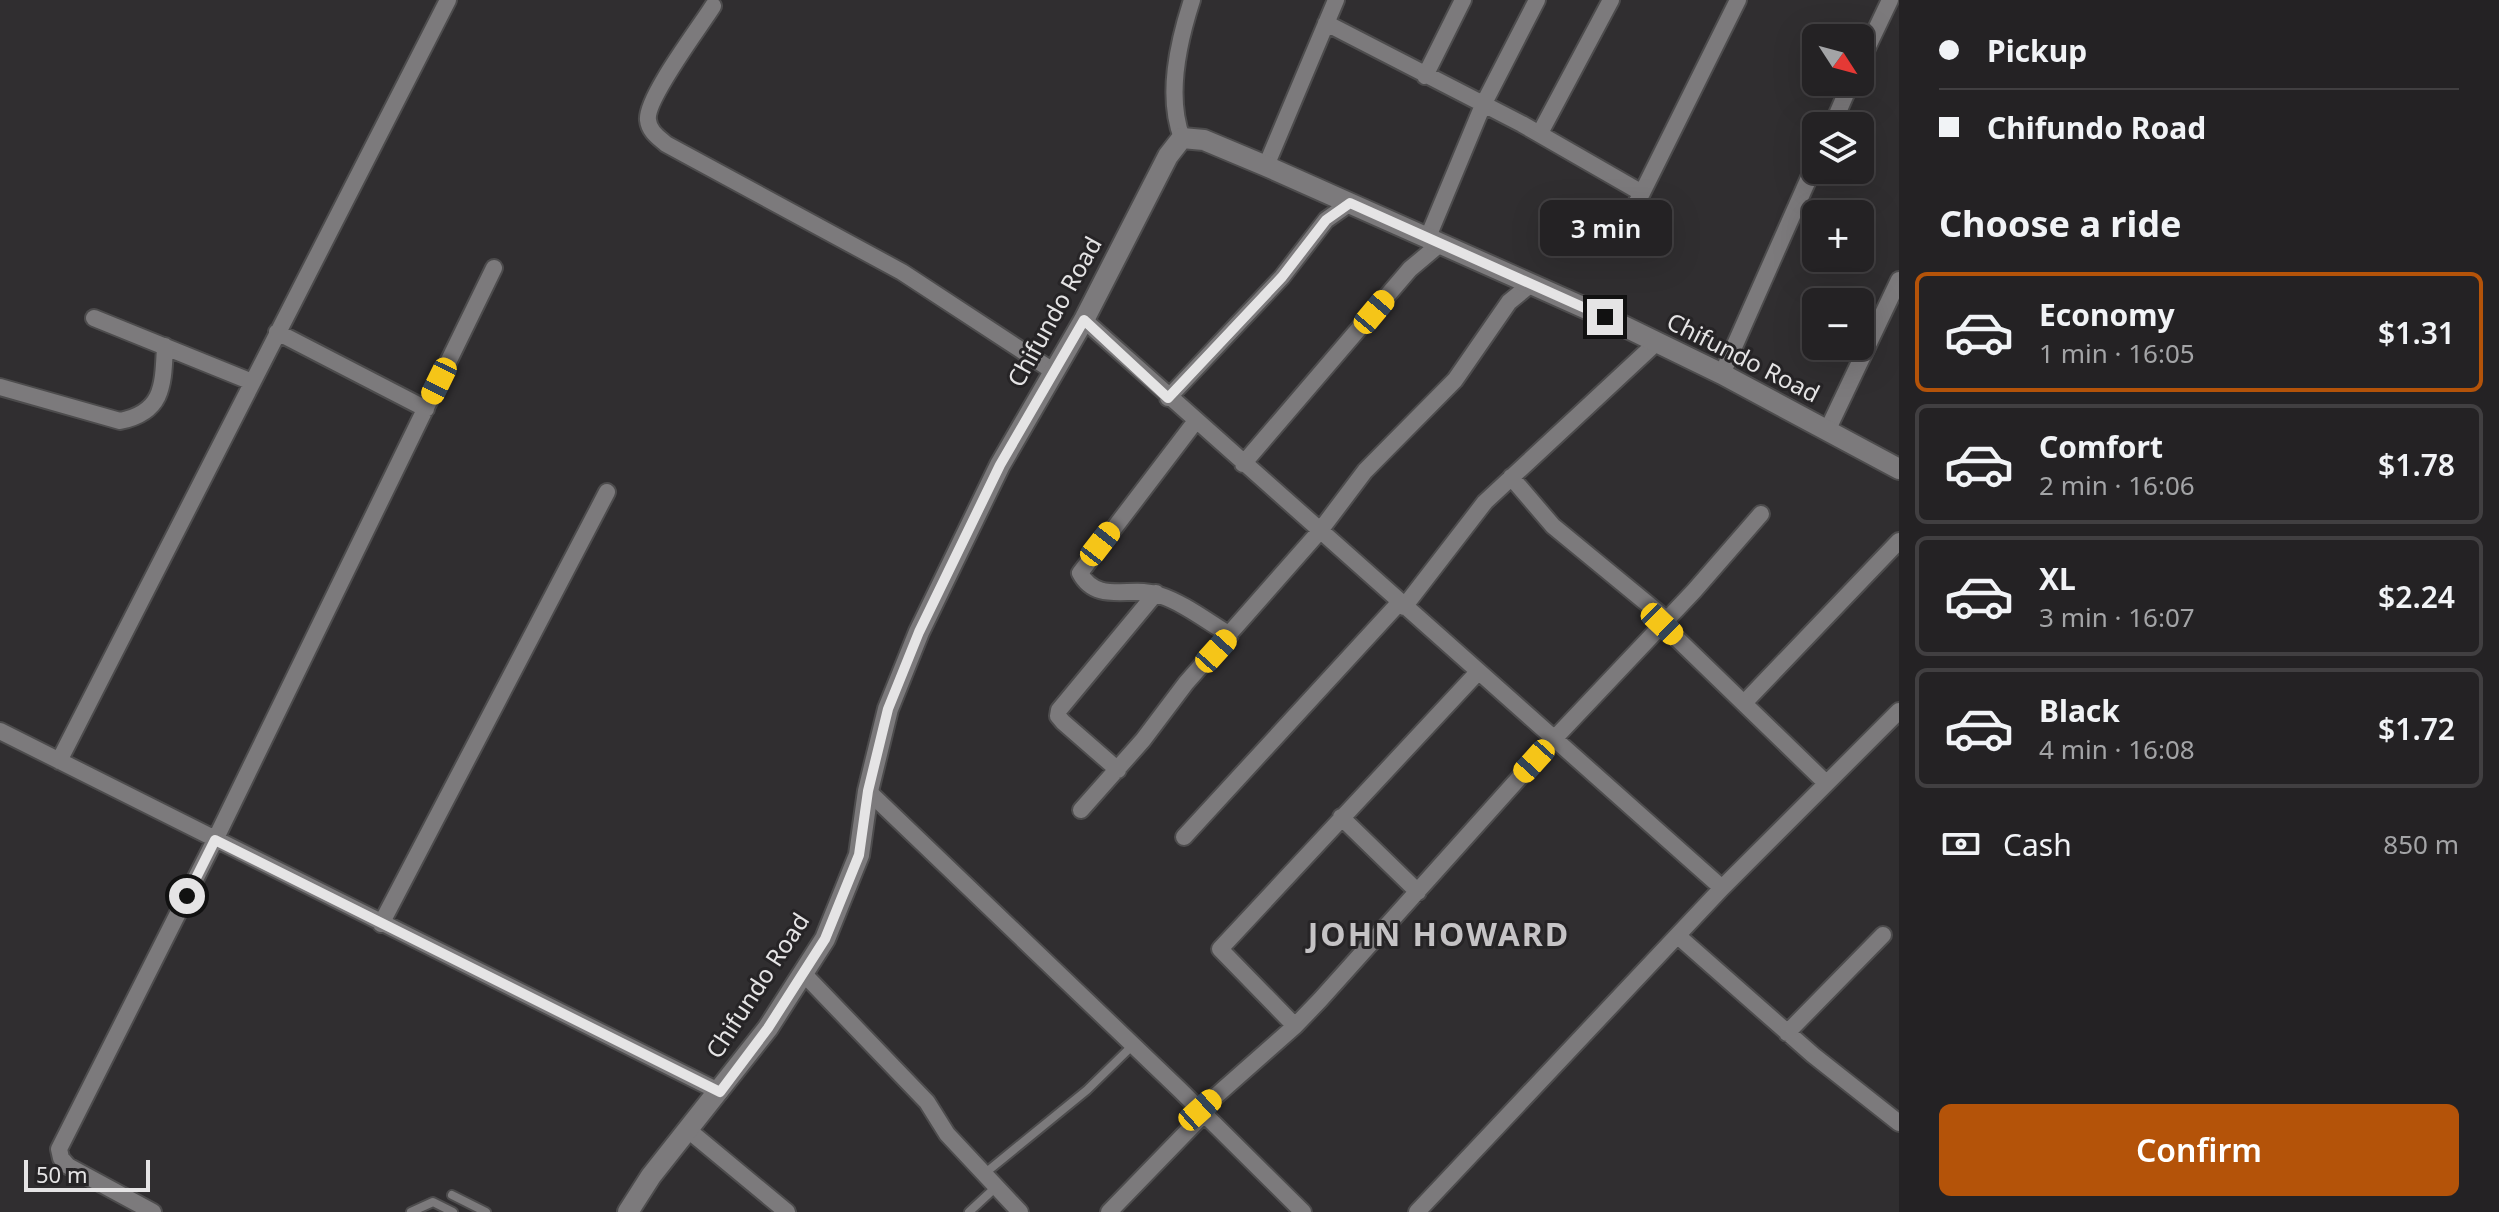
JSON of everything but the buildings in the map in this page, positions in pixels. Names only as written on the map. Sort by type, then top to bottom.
[{"type":"street","points":[[59,761],[448,0]]},
{"type":"street","points":[[1266,166],[1336,0]]},
{"type":"street","points":[[1425,76],[1463,0]]},
{"type":"street","points":[[1243,464],[1434,240],[1483,105],[1537,0]]},
{"type":"street","points":[[1540,133],[1611,0]]},
{"type":"street","points":[[1612,245],[1642,193],[1738,0]]},
{"type":"street","points":[[1874,34],[1890,0]]},
{"type":"street","points":[[1182,138],[1175,119],[1176,72],[1189,3]]},
{"type":"street","points":[[713,6],[655,95],[647,116],[651,130],[666,144],[902,272],[1053,371]]},
{"type":"street","points":[[1326,23],[1540,133],[1642,193]]},
{"type":"street","name":"Chifundo Road","points":[[628,1212],[687,1129],[720,1092],[768,1028],[825,939],[859,855],[868,791],[888,709],[919,632],[1000,465],[1084,320],[1168,156],[1182,138],[1204,140],[1266,166],[1657,342],[1899,469]]},
{"type":"street","points":[[1722,374],[1806,184]]},
{"type":"street","points":[[1168,398],[1282,277],[1326,220],[1350,203]]},
{"type":"street","points":[[153,1212],[68,1166],[61,1158],[59,1149],[215,840],[494,268]]},
{"type":"street","points":[[1827,431],[1892,308],[1899,280]]},
{"type":"street","points":[[1081,810],[1118,770],[1186,683],[1319,532],[1365,471],[1455,380],[1509,302],[1531,284]]},
{"type":"street","points":[[94,318],[252,382]]},
{"type":"street","points":[[1084,320],[1168,398],[1722,888]]},
{"type":"street","points":[[277,332],[426,409]]},
{"type":"street","points":[[1184,837],[1401,605],[1465,525],[1511,477],[1657,342]]},
{"type":"street","points":[[0,387],[120,421],[138,417],[151,408],[159,395],[164,380],[165,346]]},
{"type":"street","points":[[1195,422],[1080,573],[1099,591],[1156,593],[1230,635]]},
{"type":"street","points":[[1511,477],[1553,526],[1664,622],[1826,783]]},
{"type":"street","points":[[381,924],[607,492]]},
{"type":"street","points":[[1109,1212],[1202,1112],[1295,1026],[1761,514]]},
{"type":"street","points":[[1744,703],[1899,541]]},
{"type":"street","points":[[1118,770],[1063,722],[1058,716],[1059,710],[1156,593]]},
{"type":"street","points":[[1295,1026],[1220,949],[1478,672]]},
{"type":"street","points":[[1417,1212],[1722,888],[1899,711]]},
{"type":"street","points":[[0,731],[720,1092]]},
{"type":"street","points":[[868,791],[1303,1212]]},
{"type":"street","points":[[1341,817],[1418,892]]},
{"type":"street","points":[[1787,1033],[1883,935]]},
{"type":"street","points":[[1678,936],[1787,1033],[1899,1123]]},
{"type":"street","points":[[803,973],[927,1102],[947,1134],[1020,1212]]},
{"type":"street","points":[[687,1129],[787,1212]]},
{"type":"lane","points":[[969,1212],[990,1181],[1133,1045]]},
{"type":"lane","points":[[452,1195],[486,1212]]},
{"type":"lane","points":[[411,1212],[433,1202],[453,1212]]},
{"type":"district","name":"JOHN HOWARD","points":[[1439,935]]},
{"type":"route","points":[[187,896],[215,840],[720,1092],[768,1028],[825,939],[859,855],[868,791],[888,709],[919,632],[1000,465],[1084,320],[1168,398],[1282,277],[1326,220],[1350,203],[1605,317]]}]
